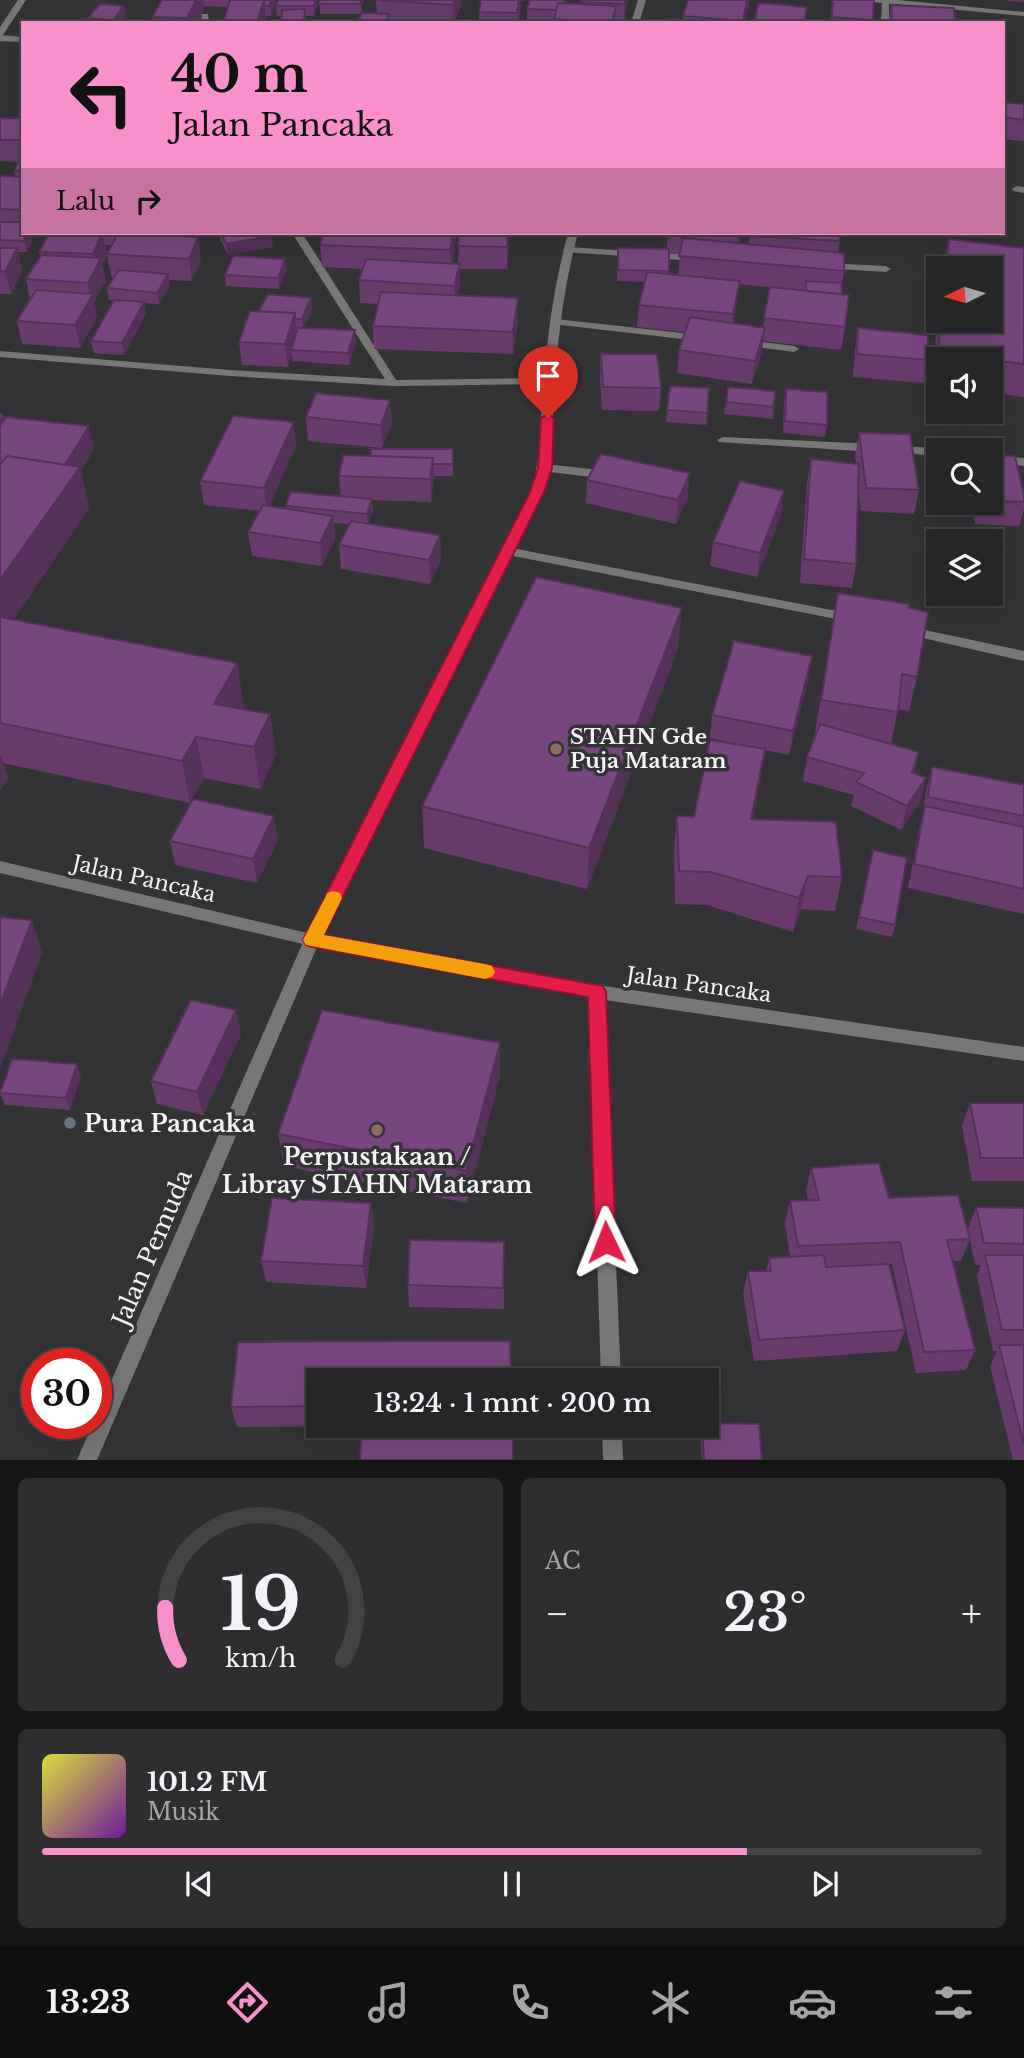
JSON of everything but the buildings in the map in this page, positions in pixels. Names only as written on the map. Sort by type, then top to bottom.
[{"type":"street","points":[[21,40],[0,35],[22,0]]},
{"type":"street","points":[[636,21],[642,0]]},
{"type":"street","points":[[872,0],[1024,14]]},
{"type":"street","points":[[885,1],[886,21]]},
{"type":"street","points":[[298,235],[393,383]]},
{"type":"street","name":"Jalan Pemuda","points":[[87,1460],[312,940],[537,492],[545,468],[549,381],[556,322],[572,235]]},
{"type":"street","points":[[568,250],[706,259]]},
{"type":"street","points":[[817,265],[886,270]]},
{"type":"street","points":[[556,322],[715,340]]},
{"type":"street","points":[[728,341],[794,349]]},
{"type":"street","points":[[0,354],[393,383],[549,381]]},
{"type":"street","points":[[723,440],[926,452]]},
{"type":"street","points":[[1003,460],[1024,462]]},
{"type":"street","points":[[545,468],[621,477]]},
{"type":"street","points":[[506,551],[864,621]]},
{"type":"street","points":[[891,627],[1024,656]]},
{"type":"street","name":"Jalan Pancaka","points":[[0,867],[312,940],[597,992],[1024,1054]]},
{"type":"street","points":[[597,992],[611,1368]]},
{"type":"street","points":[[612,1438],[613,1460]]},
{"type":"slow traffic","points":[[333,898],[312,940],[485,972]]},
{"type":"place","name":"STAHN Gde Puja Mataram","points":[[556,749]]},
{"type":"place","name":"Pura Pancaka","points":[[70,1123]]},
{"type":"place","name":"Perpustakaan / Libray STAHN Mataram","points":[[377,1130]]},
{"type":"route","points":[[548,418],[545,468],[537,492],[312,940],[597,992],[606,1242]]}]
